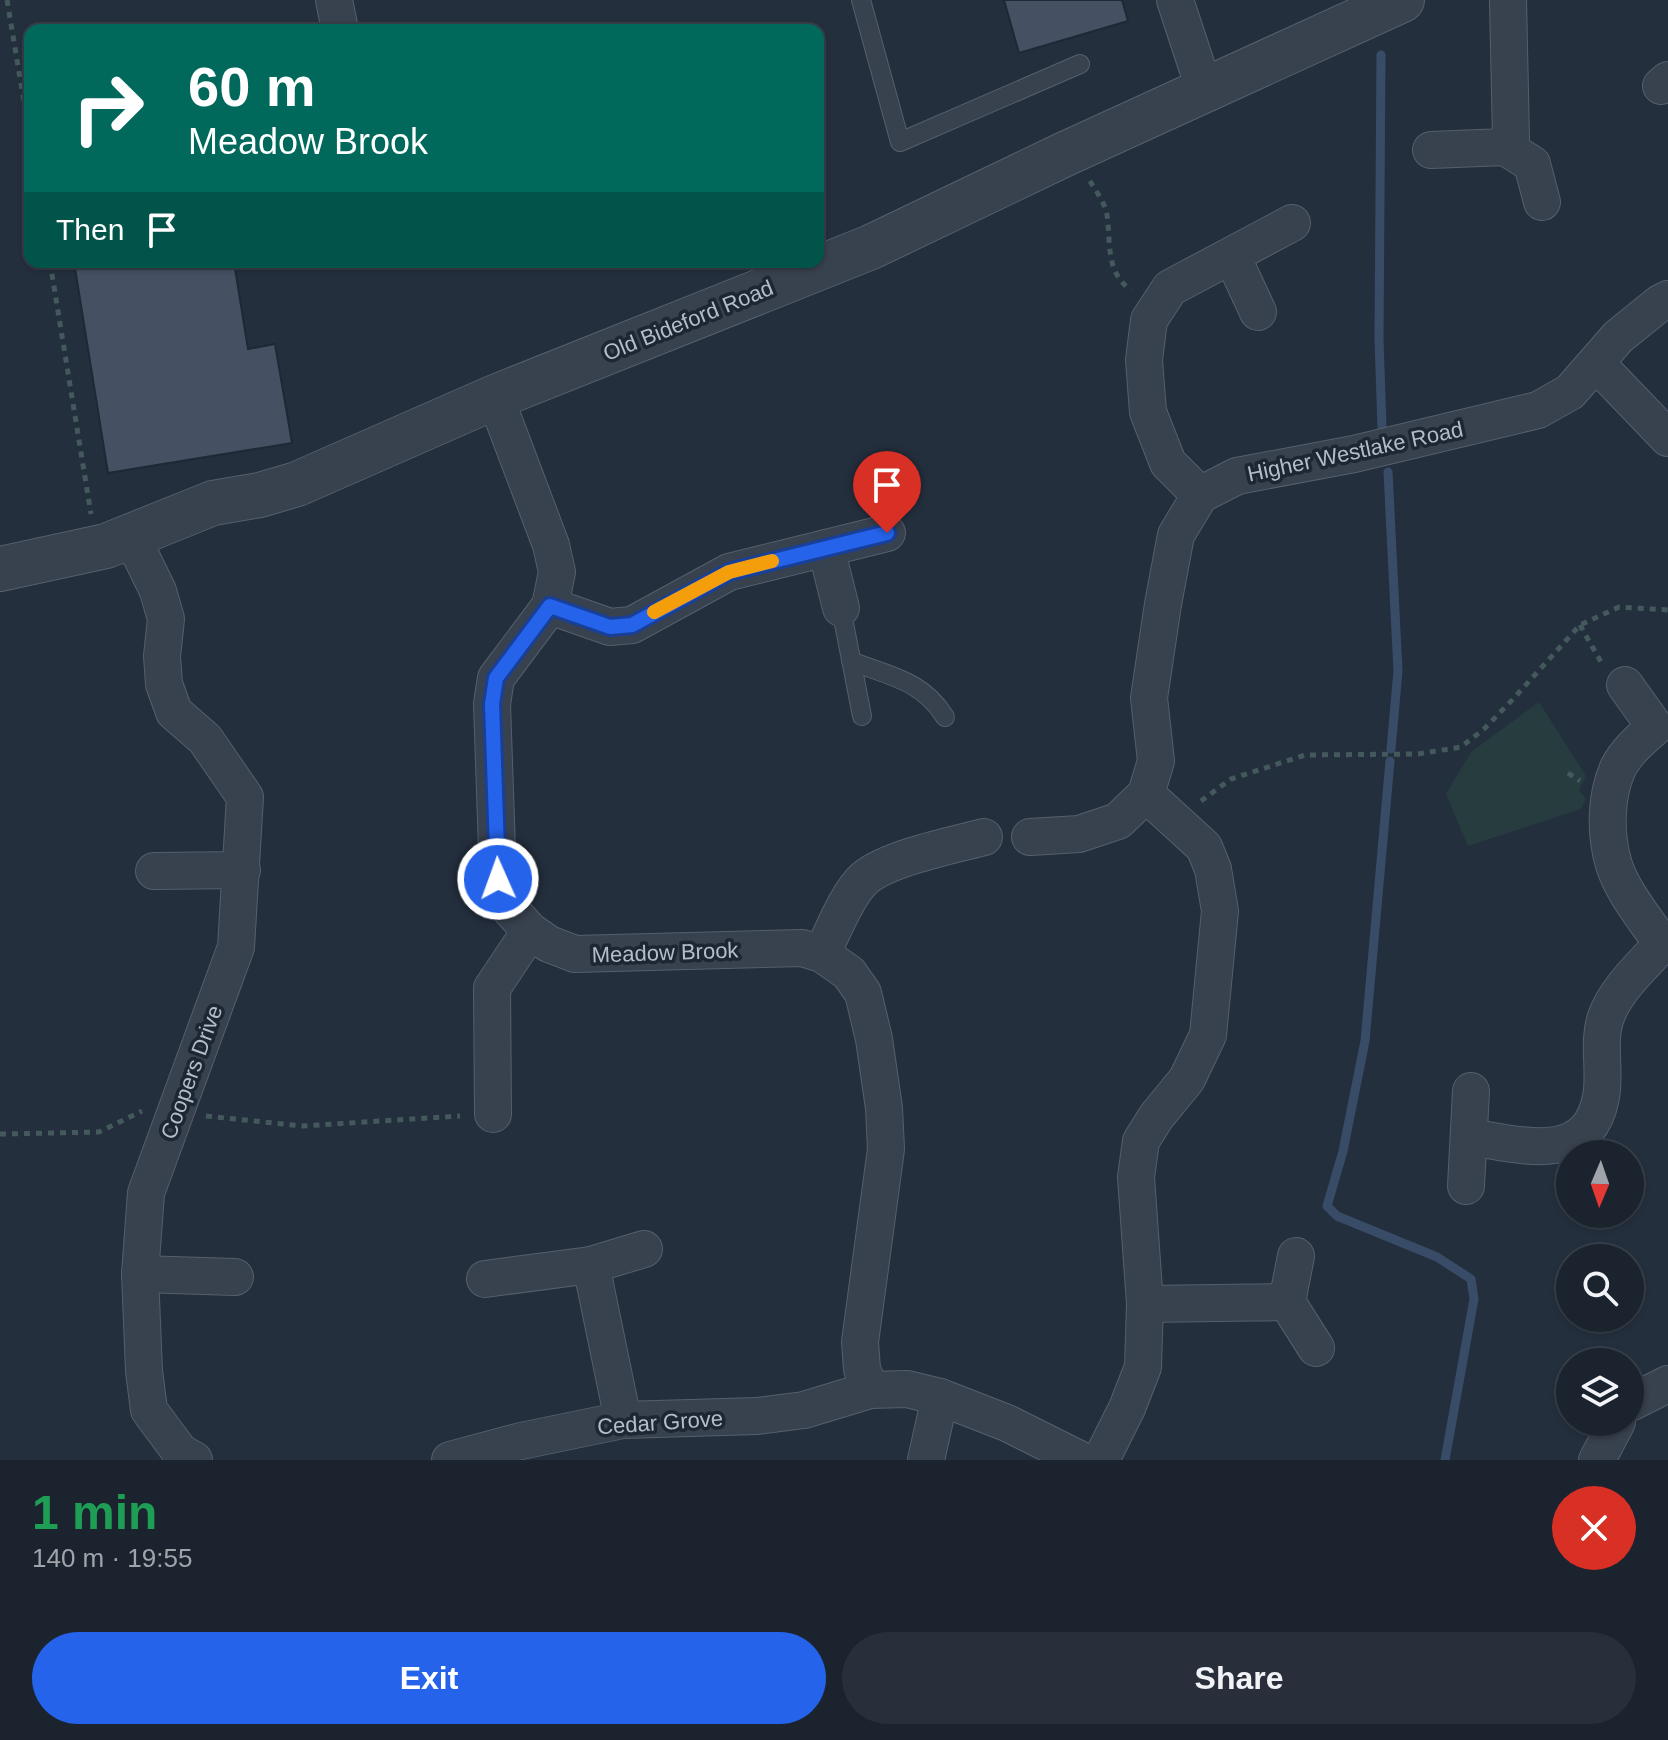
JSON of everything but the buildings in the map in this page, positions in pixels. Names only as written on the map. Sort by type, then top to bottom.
[{"type":"street","points":[[334,0],[339,24]]},
{"type":"street","points":[[1175,0],[1207,89]]},
{"type":"street","name":"Old Bideford Road","points":[[824,266],[871,247],[1065,154],[1402,0]]},
{"type":"street","points":[[1505,147],[1511,139],[1508,0]]},
{"type":"street","points":[[1431,150],[1505,147],[1532,164],[1542,202]]},
{"type":"street","points":[[1030,837],[1079,834],[1118,821],[1146,794],[1156,761],[1149,698],[1163,604],[1176,535],[1200,495],[1168,463],[1148,412],[1144,360],[1149,320],[1170,288],[1292,223]]},
{"type":"street","points":[[1232,256],[1258,312]]},
{"type":"street","name":"Old Bideford Road","points":[[0,569],[116,543],[213,503],[260,495],[297,484],[495,397],[818,268]]},
{"type":"street","name":"Higher Westlake Road","points":[[1200,495],[1237,476],[1354,454],[1538,410],[1570,392],[1618,337],[1668,299]]},
{"type":"street","points":[[1596,363],[1668,438]]},
{"type":"street","name":"Meadow Brook","points":[[495,397],[551,545],[557,572],[550,606],[496,678],[492,704],[498,879],[511,910],[530,931],[549,944],[575,954],[802,948],[822,954]]},
{"type":"street","points":[[550,606],[610,627],[632,625],[729,572],[887,533]]},
{"type":"street","name":"Coopers Drive","points":[[116,543],[140,554],[158,591],[166,619],[162,656],[164,684],[174,712],[205,739],[245,797],[236,947],[146,1193],[140,1274],[144,1371],[149,1410],[180,1452],[194,1460]]},
{"type":"street","points":[[826,548],[841,608]]},
{"type":"street","points":[[1469,1137],[1543,1147],[1569,1144],[1591,1124],[1601,1097],[1606,1018],[1627,984],[1665,944],[1628,894],[1615,867],[1609,830],[1610,800],[1619,767],[1635,745],[1661,729],[1625,685]]},
{"type":"street","points":[[1101,1460],[1143,1367],[1145,1304],[1136,1177],[1141,1141],[1187,1079],[1208,1035],[1220,911],[1213,869],[1204,847],[1146,794]]},
{"type":"street","points":[[870,1390],[862,1369],[860,1342],[886,1149],[884,1108],[874,1039],[863,993],[849,973],[822,954],[843,909],[865,878],[894,863],[984,837]]},
{"type":"street","points":[[154,871],[242,870]]},
{"type":"street","points":[[493,1114],[492,988],[530,931]]},
{"type":"street","points":[[1466,1186],[1471,1091]]},
{"type":"street","points":[[485,1279],[591,1265],[644,1249]]},
{"type":"street","points":[[1296,1256],[1287,1302],[1316,1348]]},
{"type":"street","points":[[591,1265],[623,1420]]},
{"type":"street","points":[[140,1274],[235,1277]]},
{"type":"street","points":[[1145,1304],[1287,1302]]},
{"type":"street","points":[[1644,1396],[1668,1384]]},
{"type":"street","name":"Cedar Grove","points":[[450,1460],[521,1441],[623,1420],[757,1416],[804,1410],[870,1390],[907,1389],[940,1397],[1007,1423],[1081,1460]]},
{"type":"street","points":[[926,1460],[940,1397]]},
{"type":"street","points":[[1597,1460],[1610,1436]]},
{"type":"lane","points":[[861,0],[900,142],[1080,64]]},
{"type":"lane","points":[[841,608],[862,716]]},
{"type":"lane","points":[[851,661],[909,683],[933,697],[945,717]]},
{"type":"path","points":[[7,0],[24,102]]},
{"type":"path","points":[[1065,154],[1087,176],[1107,211],[1112,268],[1123,284],[1157,308]]},
{"type":"path","points":[[51,268],[92,515],[116,543]]},
{"type":"path","points":[[1181,825],[1205,795],[1231,779],[1305,755],[1418,754],[1461,747],[1484,729],[1580,625],[1619,607],[1668,610]]},
{"type":"path","points":[[1580,625],[1610,678],[1625,685]]},
{"type":"path","points":[[0,1134],[99,1132],[136,1111],[178,1108],[205,1116],[302,1126],[493,1114]]},
{"type":"green space","points":[[1539,702],[1586,776],[1579,790],[1586,799],[1581,809],[1468,846],[1446,794],[1471,752]]},
{"type":"waterway","points":[[1381,55],[1379,339],[1382,428]]},
{"type":"waterway","points":[[1388,472],[1398,671],[1391,749]]},
{"type":"waterway","points":[[1390,761],[1365,1041],[1343,1151],[1327,1206],[1337,1216],[1437,1257],[1471,1279],[1474,1299],[1445,1460]]},
{"type":"slow traffic","points":[[654,612],[729,572],[772,561]]},
{"type":"route","points":[[498,879],[492,704],[496,678],[537,628],[550,606],[610,627],[632,625],[729,572],[887,533]]}]
